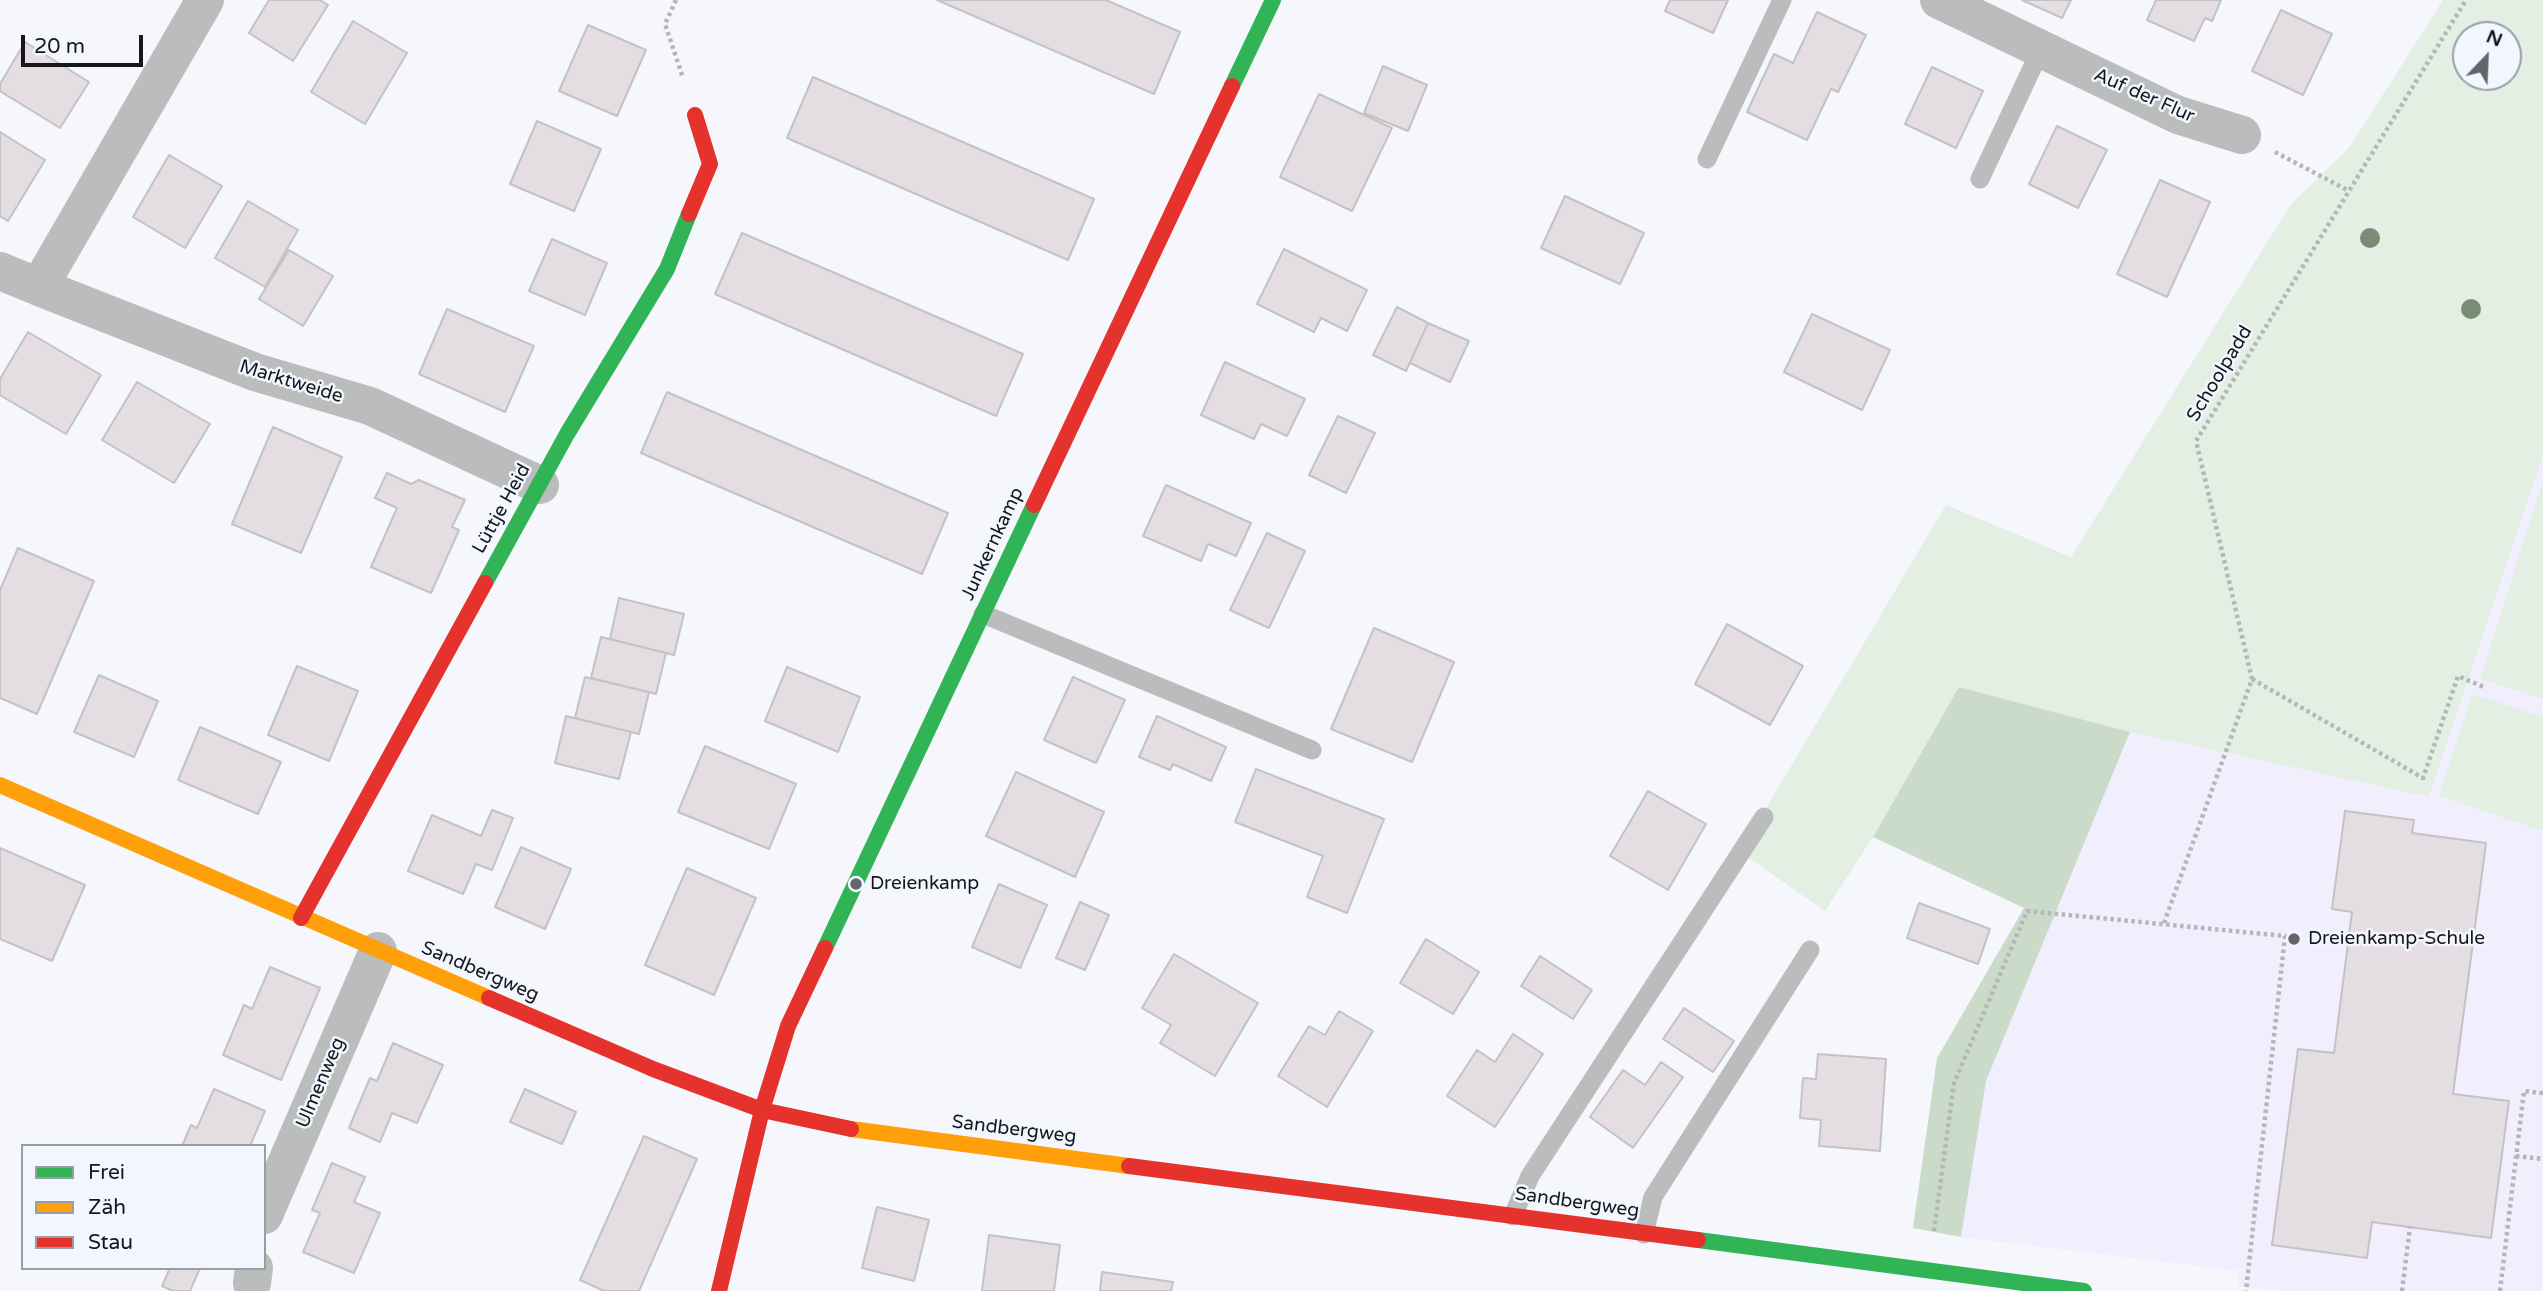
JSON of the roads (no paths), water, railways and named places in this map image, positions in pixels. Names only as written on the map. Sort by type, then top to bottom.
[{"type":"street","points":[[40,287],[205,0]]},
{"type":"street","name":"Junkernkamp","points":[[762,1110],[789,1026],[1273,0]]},
{"type":"street","name":"Auf der Flur","points":[[1939,0],[2178,115],[2242,135]]},
{"type":"street","name":"Lüttje Heid","points":[[301,918],[540,485],[667,268],[710,164],[695,115]]},
{"type":"street","name":"Marktweide","points":[[0,271],[255,372],[370,406],[540,485]]},
{"type":"street","name":"Sandbergweg","points":[[0,785],[653,1069],[762,1110],[847,1129],[1929,1270],[2036,1288],[2084,1291]]},
{"type":"street","name":"Ulmenweg","points":[[266,1210],[378,951]]},
{"type":"street","points":[[719,1291],[762,1110]]},
{"type":"lane","points":[[1707,159],[1782,0]]},
{"type":"lane","points":[[1980,179],[2041,49]]},
{"type":"lane","points":[[983,614],[1312,750]]},
{"type":"lane","points":[[1513,1216],[1530,1176],[1764,817]]},
{"type":"lane","points":[[1644,1234],[1653,1197],[1810,950]]},
{"type":"place","name":"Dreienkamp","points":[[856,884]]},
{"type":"place","name":"Dreienkamp-Schule","points":[[2294,939]]}]
